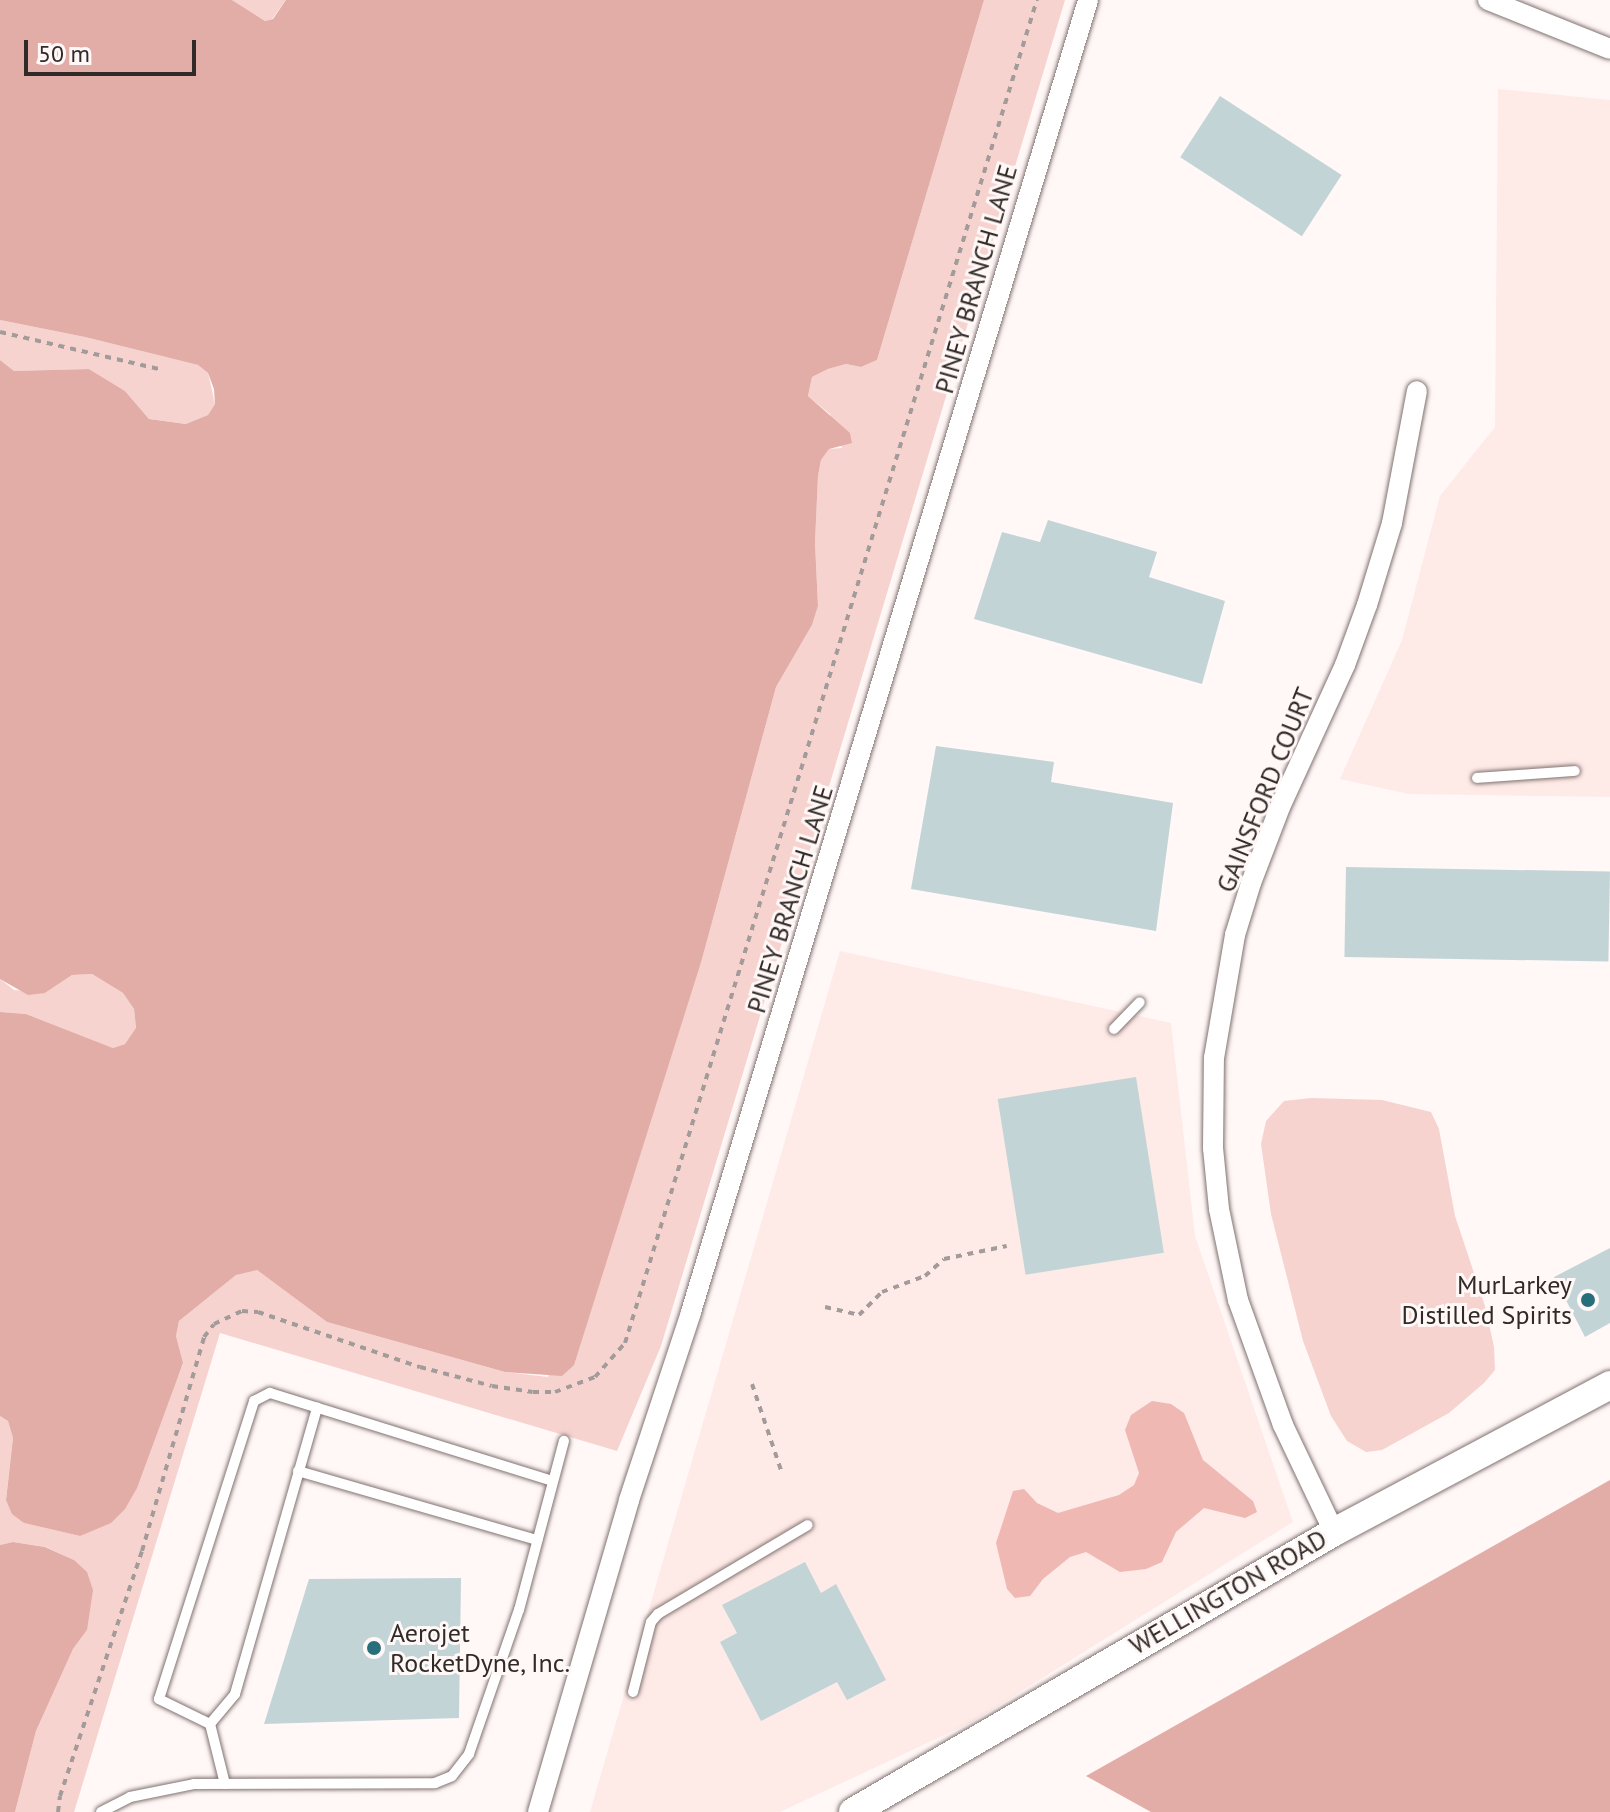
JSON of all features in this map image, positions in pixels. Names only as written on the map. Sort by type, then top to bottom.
[{"type":"main road","name":"WELLINGTON ROAD","points":[[853,1812],[1334,1532],[1610,1385]]},
{"type":"street","name":"PINEY BRANCH LANE","points":[[538,1812],[629,1500],[696,1297],[1088,0]]},
{"type":"street","points":[[1488,0],[1610,49]]},
{"type":"street","name":"GAINSFORD COURT","points":[[1334,1532],[1283,1425],[1238,1300],[1219,1209],[1213,1148],[1212,1088],[1224,991],[1235,935],[1280,807],[1345,665],[1367,605],[1392,523],[1417,391]]},
{"type":"lane","points":[[1477,778],[1575,771]]},
{"type":"lane","points":[[1114,1029],[1140,1002]]},
{"type":"lane","points":[[225,1784],[210,1724],[159,1699],[254,1401],[270,1393],[553,1481]]},
{"type":"lane","points":[[210,1724],[235,1694],[317,1408]]},
{"type":"lane","points":[[101,1812],[130,1797],[156,1790],[225,1784],[435,1783],[452,1776],[469,1754],[519,1610],[564,1441]]},
{"type":"lane","points":[[298,1471],[537,1540]]},
{"type":"lane","points":[[633,1692],[651,1622],[658,1614],[808,1525]]},
{"type":"path","points":[[58,1812],[60,1796],[142,1551],[204,1337],[214,1324],[227,1315],[258,1312],[420,1367],[492,1386],[533,1392],[555,1392],[595,1377],[625,1343],[1037,0]]},
{"type":"path","points":[[0,332],[159,369]]},
{"type":"path","points":[[825,1307],[859,1315],[888,1289],[925,1276],[944,1259],[1007,1246]]},
{"type":"path","points":[[752,1384],[782,1473]]},
{"type":"shaded area","points":[[0,0],[232,0],[265,21],[273,19],[286,0],[984,0],[877,360],[861,367],[846,364],[812,377],[808,396],[850,433],[852,443],[829,449],[821,460],[815,543],[818,606],[812,625],[776,687],[702,959],[574,1365],[562,1376],[505,1372],[327,1322],[257,1270],[236,1275],[179,1321],[176,1336],[183,1363],[137,1488],[125,1509],[111,1523],[80,1536],[24,1523],[12,1514],[6,1500],[13,1438],[8,1421],[0,1416],[0,1012],[26,1014],[113,1048],[125,1044],[136,1028],[134,1009],[123,993],[92,974],[72,975],[45,993],[28,995],[0,979],[0,360],[14,371],[89,369],[125,391],[149,419],[186,424],[208,415],[215,404],[208,373],[198,365],[0,320]]},
{"type":"shaded area","points":[[232,0],[286,0],[272,19],[265,21]]},
{"type":"shaded area","points":[[984,0],[1065,0],[661,1346],[617,1451],[220,1333],[74,1812],[15,1812],[36,1731],[73,1649],[87,1630],[74,1560],[46,1547],[13,1542],[0,1545],[0,1416],[8,1421],[13,1438],[6,1499],[24,1523],[80,1536],[171,1393],[183,1364],[176,1336],[179,1321],[236,1275],[249,1270],[257,1270],[327,1322],[505,1372],[548,1377],[702,959],[776,687],[812,625],[818,606],[815,543],[818,476],[821,460],[829,449],[842,448],[830,414],[808,396],[812,377],[846,364],[861,367],[877,360]]},
{"type":"shaded area","points":[[1498,89],[1610,100],[1610,797],[1409,794],[1340,779],[1402,640],[1440,496],[1495,427]]},
{"type":"shaded area","points":[[0,320],[198,365],[208,373],[215,404],[208,415],[187,424],[149,419],[125,391],[89,369],[14,371],[0,360]]},
{"type":"shaded area","points":[[840,951],[1171,1023],[1195,1236],[1293,1522],[970,1723],[780,1812],[590,1812]]},
{"type":"shaded area","points":[[92,974],[123,993],[134,1009],[136,1029],[125,1044],[113,1048],[26,1014],[0,1012],[0,979],[14,990],[45,993],[72,975]]},
{"type":"shaded area","points":[[1311,1098],[1382,1100],[1431,1112],[1439,1129],[1455,1216],[1485,1306],[1494,1347],[1495,1370],[1484,1383],[1449,1413],[1382,1450],[1366,1452],[1347,1441],[1331,1416],[1303,1341],[1271,1214],[1261,1144],[1266,1121],[1284,1101]]},
{"type":"shaded area","points":[[1152,1401],[1171,1404],[1184,1413],[1203,1460],[1253,1501],[1257,1512],[1245,1518],[1204,1508],[1176,1532],[1162,1562],[1146,1569],[1120,1572],[1086,1552],[1070,1557],[1043,1579],[1030,1596],[1015,1598],[1007,1589],[996,1543],[1013,1491],[1024,1489],[1037,1503],[1058,1513],[1119,1495],[1134,1485],[1139,1473],[1125,1430],[1131,1415]]},
{"type":"shaded area","points":[[1610,1480],[1610,1812],[1151,1812],[1086,1776]]},
{"type":"shaded area","points":[[13,1542],[45,1547],[74,1560],[87,1572],[93,1590],[87,1630],[73,1649],[36,1731],[15,1812],[0,1812],[0,1545]]},
{"type":"building","points":[[1220,96],[1342,175],[1302,236],[1180,157]]},
{"type":"building","points":[[1048,520],[1157,552],[1149,577],[1225,601],[1202,684],[974,619],[1002,532],[1040,542]]},
{"type":"building","points":[[936,746],[1054,762],[1051,782],[1173,803],[1156,931],[911,889]]},
{"type":"building","points":[[1346,867],[1610,872],[1608,962],[1344,957]]},
{"type":"building","points":[[1136,1077],[1164,1253],[1026,1275],[998,1099]]},
{"type":"building","name":"MurLarkey Distilled Spirits","points":[[1610,1248],[1610,1323],[1585,1337],[1554,1277]]},
{"type":"building","points":[[805,1562],[821,1593],[836,1584],[886,1680],[847,1700],[837,1682],[761,1721],[720,1642],[737,1633],[722,1605]]},
{"type":"building","name":"Aerojet RocketDyne, Inc.","points":[[461,1578],[459,1718],[264,1724],[309,1579]]},
{"type":"place","name":"MurLarkey Distilled Spirits","points":[[1588,1300]]},
{"type":"place","name":"Aerojet RocketDyne, Inc.","points":[[374,1648]]}]
